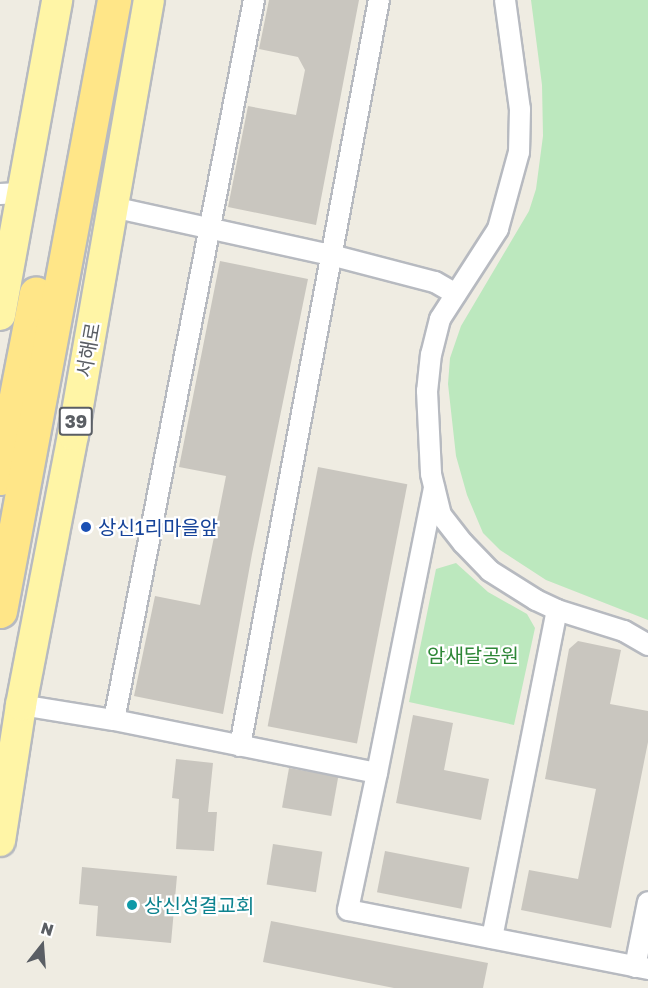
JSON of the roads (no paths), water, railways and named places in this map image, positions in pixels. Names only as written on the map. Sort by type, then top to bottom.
[{"type":"highway","points":[[0,478],[94,0]]},
{"type":"highway","name":"서해로","points":[[0,611],[114,0]]},
{"type":"main road","points":[[0,315],[10,194],[57,0]]},
{"type":"main road","name":"서해로","points":[[1,837],[21,705],[73,435],[148,0]]},
{"type":"street","points":[[114,720],[254,0]]},
{"type":"street","points":[[240,746],[379,0]]},
{"type":"street","points":[[505,0],[520,110],[519,152],[498,229],[440,319],[431,354],[427,391],[428,434],[434,488],[441,515],[463,543],[490,571],[557,610],[624,631],[648,645]]},
{"type":"street","points":[[112,207],[332,255],[435,282],[456,294]]},
{"type":"street","points":[[434,488],[348,910],[642,968],[648,902]]},
{"type":"street","points":[[492,938],[557,610]]},
{"type":"street","points":[[21,705],[114,720],[377,773]]},
{"type":"place","name":"상신1리마을앞","points":[[86,527]]},
{"type":"place","name":"상신성결교회","points":[[132,905]]},
{"type":"park label","name":"암새달공원","points":[[473,655]]}]
